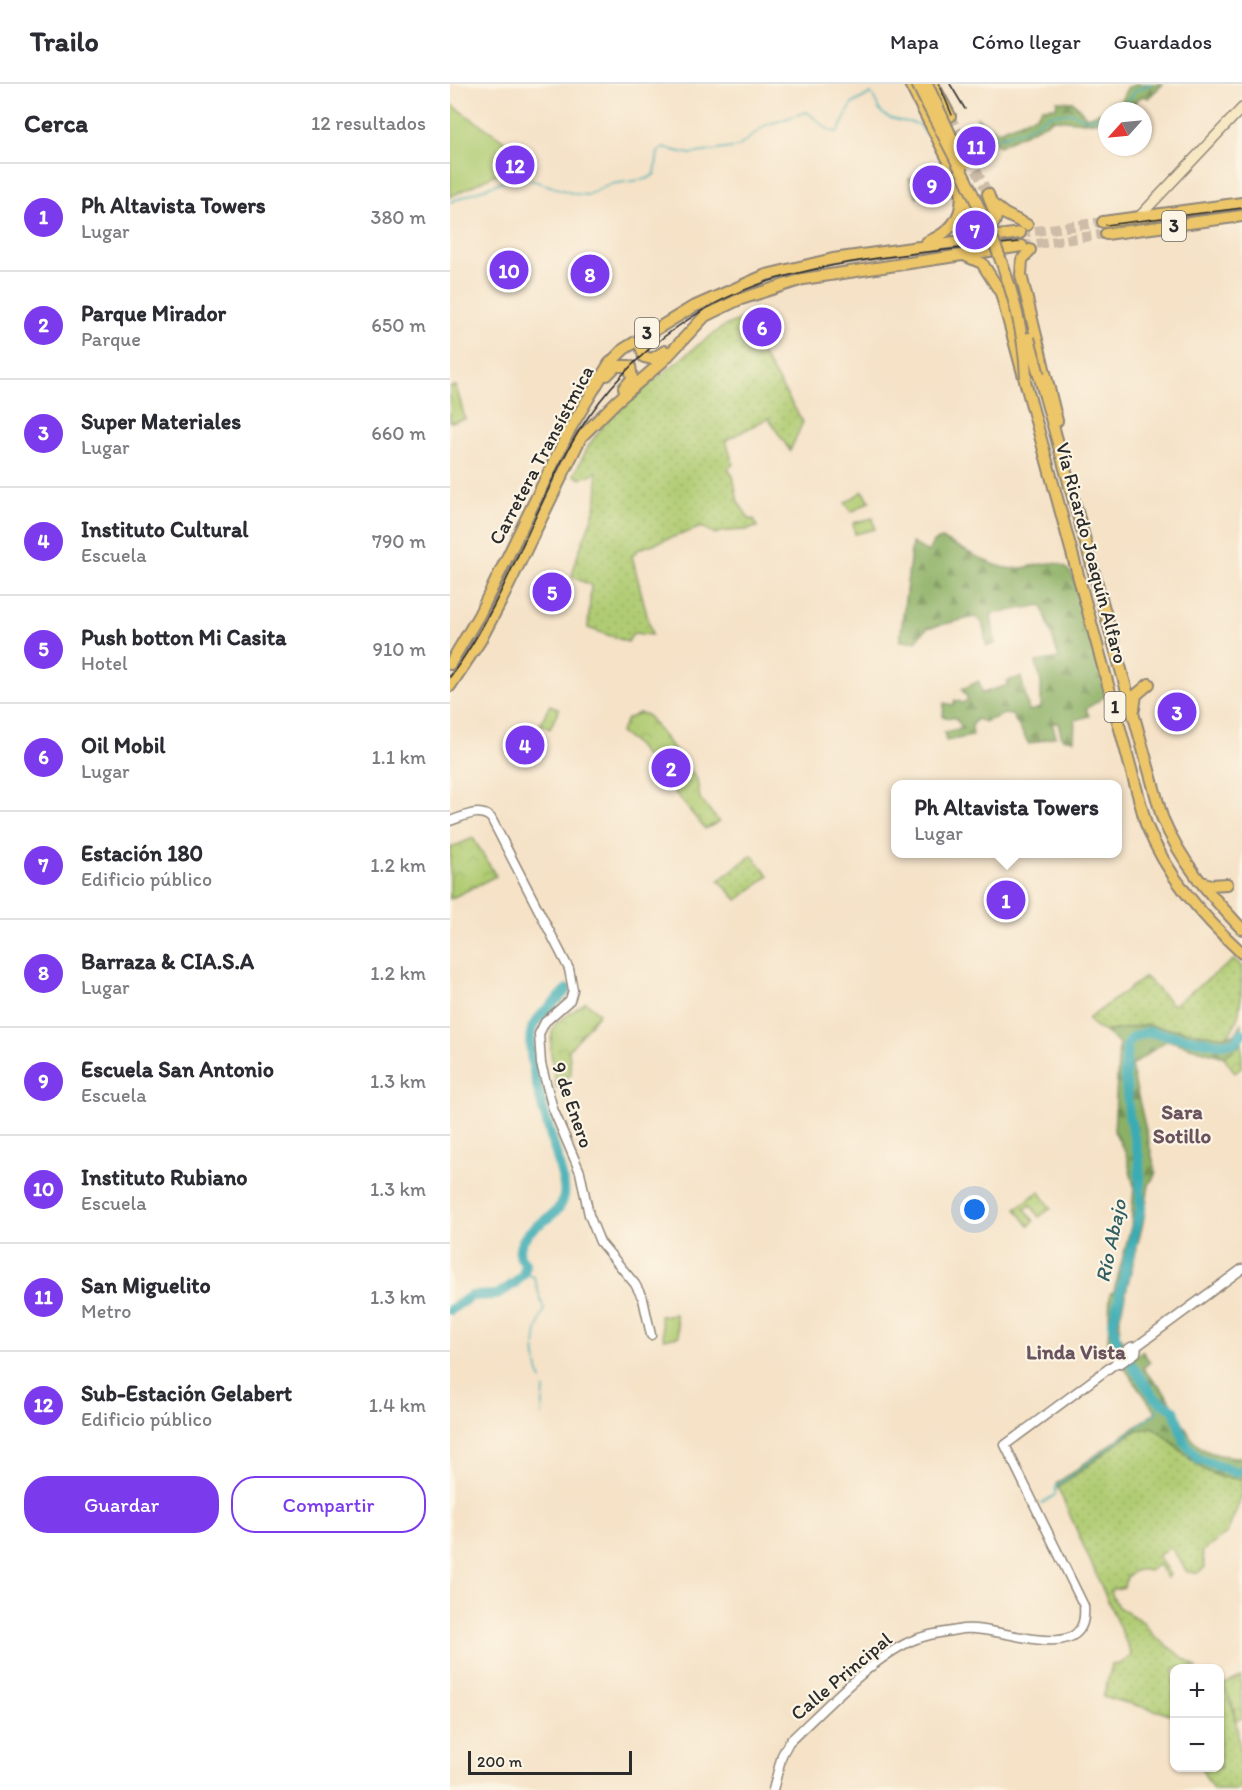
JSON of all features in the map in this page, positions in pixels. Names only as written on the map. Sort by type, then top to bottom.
[{"type":"main road","points":[[910,84],[957,176],[962,200],[955,222],[942,235],[911,247]]},
{"type":"main road","points":[[917,84],[994,244],[1023,343],[1026,378]]},
{"type":"main road","name":"Vía Ricardo Joaquín Alfaro","points":[[927,84],[1002,244],[1125,690],[1166,825],[1179,854],[1197,880],[1242,929]]},
{"type":"main road","points":[[933,84],[950,116]]},
{"type":"main road","points":[[1138,218],[1242,108]]},
{"type":"main road","name":"Carretera Transístmica","points":[[450,664],[479,615],[578,416],[609,364],[644,334],[680,314],[766,275],[833,260],[1024,229],[990,198],[996,220],[989,226],[983,226],[957,176]]},
{"type":"main road","points":[[1160,196],[1158,208],[1165,214]]},
{"type":"main road","name":"3","points":[[1103,222],[1242,203]]},
{"type":"main road","name":"3","points":[[1106,234],[1242,216]]},
{"type":"main road","name":"Carretera Transístmica","points":[[450,686],[480,641],[500,603],[581,437],[616,402],[662,362],[705,316],[738,300],[803,279],[957,255],[1026,248],[1020,266],[1022,280]]},
{"type":"main road","points":[[957,255],[979,261],[1001,293],[1026,378]]},
{"type":"main road","points":[[1001,293],[1005,278],[1014,275],[1022,280],[1057,410],[1057,440]]},
{"type":"main road","points":[[680,314],[644,341],[641,349],[644,357],[649,359],[658,357],[705,316]]},
{"type":"main road","points":[[578,416],[613,369],[622,364],[630,366],[633,374],[631,381],[604,406],[581,437]]},
{"type":"main road","name":"Vía Ricardo Joaquín Alfaro","points":[[1026,378],[1149,831],[1171,873],[1199,909],[1242,953]]},
{"type":"main road","points":[[1103,660],[1125,690]]},
{"type":"main road","points":[[1136,728],[1134,698],[1149,684]]},
{"type":"main road","points":[[1197,880],[1210,885],[1227,884]]},
{"type":"main road","points":[[1199,909],[1212,897]]},
{"type":"main road","points":[[1208,919],[1220,916],[1242,929]]},
{"type":"street","name":"9 de Enero","points":[[450,821],[476,812],[487,814],[569,969],[573,990],[570,1000],[545,1022],[540,1034],[540,1056],[547,1089],[580,1172],[584,1198],[593,1226],[600,1242],[639,1292],[651,1335]]},
{"type":"street","name":"Calle Principal","points":[[773,1790],[782,1755],[789,1742],[887,1655],[907,1643],[928,1636],[966,1629],[995,1630],[1053,1642],[1065,1641],[1080,1630],[1085,1616],[1084,1606],[1005,1445],[1242,1269]]},
{"type":"green space","points":[[1136,84],[1163,84],[1148,98],[1144,96],[1136,102],[1120,102],[1127,88]]},
{"type":"green space","points":[[1057,101],[1073,102],[1087,117],[1098,113],[1098,121],[1055,119],[999,146],[986,138],[977,118],[998,131],[1036,116],[1042,108],[1056,107]]},
{"type":"green space","points":[[450,104],[502,139],[521,155],[504,162],[498,173],[450,197]]},
{"type":"green space","points":[[920,174],[929,192],[917,198],[909,179]]},
{"type":"green space","points":[[745,317],[757,346],[803,422],[790,451],[768,418],[726,440],[733,464],[728,469],[733,476],[738,502],[750,520],[754,519],[757,527],[715,534],[702,527],[639,549],[632,556],[652,635],[633,633],[628,642],[588,628],[591,585],[572,577],[597,499],[596,472],[581,479],[574,475],[589,445],[610,416],[698,345],[723,327]]},
{"type":"green space","points":[[456,386],[465,419],[450,422],[450,387]]},
{"type":"green space","points":[[863,491],[870,501],[852,512],[845,503]]},
{"type":"green space","points":[[873,518],[875,529],[855,534],[853,523]]},
{"type":"green space","points":[[942,539],[989,563],[1006,568],[1026,568],[1054,563],[1062,565],[1069,571],[1075,582],[1107,695],[1086,709],[1089,716],[1075,720],[1074,740],[1062,738],[1058,723],[1052,723],[1056,736],[1029,744],[1012,715],[1004,714],[985,722],[976,719],[972,726],[973,736],[946,741],[944,732],[963,728],[955,718],[943,717],[944,703],[953,705],[955,700],[963,703],[968,699],[962,689],[979,681],[982,693],[1008,685],[1007,681],[1021,677],[1029,711],[1041,708],[1041,682],[1036,662],[1059,658],[1042,605],[991,614],[995,644],[987,646],[982,622],[975,617],[927,628],[916,641],[900,641],[912,543],[928,552],[933,542]]},
{"type":"green space","points":[[550,705],[559,709],[550,729],[540,724]]},
{"type":"green space","points":[[639,713],[647,715],[697,779],[700,799],[719,822],[705,829],[636,745],[620,733],[627,719]]},
{"type":"green space","points":[[473,838],[496,876],[450,899],[450,848]]},
{"type":"green space","points":[[752,855],[769,876],[737,900],[719,880]]},
{"type":"green space","points":[[1235,959],[1242,967],[1240,1007],[1234,1025],[1224,1037],[1146,1025],[1105,1032],[1094,1027],[1088,1019],[1145,977],[1173,1005]]},
{"type":"green space","points":[[586,1002],[599,1013],[569,1050],[571,1074],[556,1088],[551,1056],[552,1032],[555,1024]]},
{"type":"green space","points":[[1242,1023],[1242,1044],[1224,1057],[1167,1040],[1131,1066],[1156,1173],[1149,1185],[1143,1223],[1120,1316],[1119,1335],[1128,1347],[1116,1356],[1108,1345],[1110,1294],[1114,1291],[1131,1226],[1134,1186],[1126,1154],[1114,1131],[1119,1044],[1105,1032],[1145,1025],[1224,1037],[1236,1033]]},
{"type":"green space","points":[[1242,1044],[1242,1067],[1235,1073],[1224,1057]]},
{"type":"green space","points":[[1039,1191],[1051,1208],[1039,1217],[1031,1205],[1025,1209],[1034,1221],[1029,1226],[1016,1209]]},
{"type":"green space","points":[[675,1314],[679,1336],[664,1339],[660,1316]]},
{"type":"green space","points":[[1142,1351],[1150,1362],[1143,1368],[1166,1394],[1195,1442],[1211,1453],[1242,1457],[1242,1479],[1221,1477],[1200,1467],[1152,1427],[1133,1432],[1058,1488],[1057,1483],[1156,1412],[1123,1366]]},
{"type":"green space","points":[[1152,1427],[1200,1467],[1221,1477],[1242,1479],[1242,1496],[1227,1533],[1202,1552],[1205,1567],[1198,1573],[1187,1572],[1171,1547],[1158,1556],[1170,1575],[1167,1578],[1158,1564],[1149,1571],[1135,1571],[1129,1575],[1124,1587],[1110,1590],[1118,1607],[1143,1622],[1154,1636],[1192,1664],[1170,1664],[1170,1714],[1103,1697],[1112,1665],[1120,1664],[1131,1656],[1058,1488],[1133,1432]]},
{"type":"green space","points":[[1241,1677],[1242,1718],[1236,1721],[1232,1703],[1224,1685]]},
{"type":"green space","points":[[1224,1686],[1235,1717],[1240,1747],[1242,1790],[1213,1790],[1203,1772],[1224,1772]]},
{"type":"waterway","points":[[1128,102],[1135,91],[1151,84]]},
{"type":"waterway","points":[[450,202],[501,182],[528,179],[575,194],[587,195],[611,184],[647,179],[655,174],[658,152],[663,148],[690,154],[738,147],[766,125],[807,112],[830,131],[838,132],[852,104],[871,93],[883,114],[892,119],[918,124],[926,135],[932,137]]},
{"type":"waterway","points":[[967,126],[985,129],[996,138],[1024,130],[1051,114],[1073,113],[1086,119],[1098,117]]},
{"type":"waterway","points":[[450,1310],[471,1296],[497,1295],[515,1283],[524,1273],[525,1263],[519,1255],[521,1244],[533,1229],[561,1205],[564,1196],[563,1180],[534,1073],[530,1037],[533,1026],[567,989]]},
{"type":"waterway","name":"Río Abajo","points":[[1242,1033],[1235,1042],[1220,1044],[1148,1032],[1133,1037],[1127,1045],[1125,1072],[1129,1115],[1139,1158],[1141,1207],[1113,1323],[1117,1344],[1154,1397],[1174,1410],[1184,1441],[1198,1459],[1235,1472],[1242,1470]]},
{"type":"waterway","points":[[524,1273],[534,1277],[544,1310],[535,1345],[541,1380]]},
{"type":"waterway","points":[[542,1416],[544,1389]]},
{"type":"waterway","points":[[1042,1503],[1055,1495],[1056,1486],[1156,1413],[1160,1400]]},
{"type":"tunnel","points":[[950,116],[988,194]]},
{"type":"tunnel","points":[[1020,233],[1103,222]]},
{"type":"tunnel","points":[[1022,246],[1106,234]]},
{"type":"railway","points":[[939,84],[952,115]]},
{"type":"railway","points":[[950,84],[965,109]]},
{"type":"railway","points":[[1106,225],[1242,208]]},
{"type":"railway","points":[[450,677],[483,627],[561,463],[579,432],[623,374],[678,326],[742,291],[806,271],[866,260],[1019,242]]},
{"type":"place","name":"San Miguelito","points":[[976,146]]},
{"type":"place","name":"Sub-Estación Gelabert","points":[[515,165]]},
{"type":"place","name":"Escuela San Antonio","points":[[932,185]]},
{"type":"place","name":"Estación 180","points":[[975,230]]},
{"type":"place","name":"Instituto Rubiano","points":[[509,270]]},
{"type":"place","name":"Barraza & CIA.S.A","points":[[590,274]]},
{"type":"place","name":"Oil Mobil","points":[[762,327]]},
{"type":"place","name":"Push botton Mi Casita","points":[[552,592]]},
{"type":"place","name":"Super Materiales","points":[[1177,712]]},
{"type":"place","name":"Instituto Cultural","points":[[525,745]]},
{"type":"place","name":"Parque Mirador","points":[[671,768]]},
{"type":"place","name":"Ph Altavista Towers","points":[[1006,900]]},
{"type":"district","name":"Sara Sotillo","points":[[1182,1124]]},
{"type":"district","name":"Linda Vista","points":[[1076,1352]]}]
